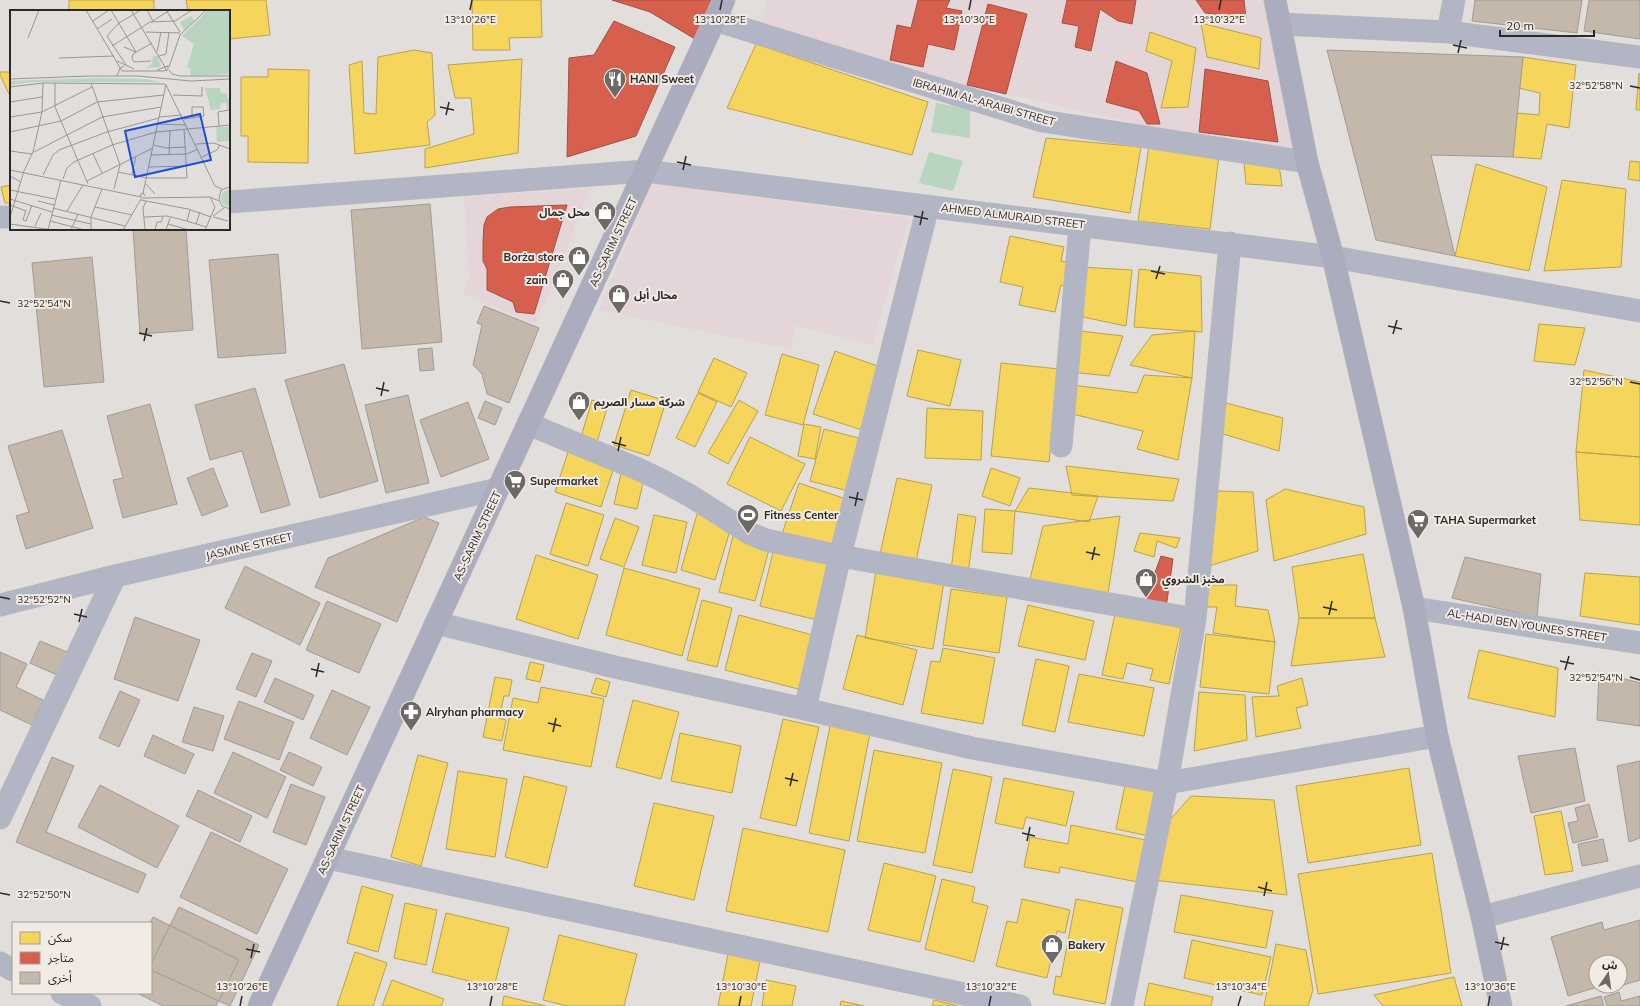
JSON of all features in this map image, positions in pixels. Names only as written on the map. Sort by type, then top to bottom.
[{"type":"street","name":"AS-SARIM STREET","points":[[259,1006],[724,0]]},
{"type":"street","points":[[1275,0],[1307,162],[1334,257],[1414,608],[1437,736],[1482,917],[1501,1006]]},
{"type":"street","points":[[1448,32],[1454,0]]},
{"type":"street","name":"IBRAHIM AL-ARAIBI STREET","points":[[715,20],[1042,121],[1307,162]]},
{"type":"street","points":[[1280,24],[1448,32],[1640,57]]},
{"type":"street","name":"AHMED ALMURAID STREET","points":[[230,202],[645,171],[1334,257],[1640,311]]},
{"type":"street","points":[[805,709],[840,556],[928,206]]},
{"type":"street","points":[[1061,446],[1080,225]]},
{"type":"street","points":[[1122,1006],[1167,783],[1195,619],[1230,244]]},
{"type":"street","points":[[528,424],[660,479],[689,495],[749,533],[766,540],[840,556],[1195,619]]},
{"type":"street","name":"JASMINE STREET","points":[[0,605],[115,576],[498,489]]},
{"type":"street","points":[[0,818],[115,576]]},
{"type":"street","name":"AL-HADI BEN YOUNES STREET","points":[[1414,608],[1640,643]]},
{"type":"street","points":[[436,622],[615,667],[972,748],[1167,783],[1437,736]]},
{"type":"street","points":[[328,858],[1020,1006]]},
{"type":"street","points":[[1482,917],[1640,876]]},
{"type":"street","points":[[0,964],[12,970]]},
{"type":"street","points":[[64,994],[90,1006]]},
{"type":"shaded area","points":[[769,0],[1275,0],[1307,162],[967,85],[753,32]]},
{"type":"shaded area","points":[[651,183],[909,218],[872,344],[795,325],[791,349],[599,310]]},
{"type":"shaded area","points":[[591,188],[536,324],[463,294],[469,279],[464,196]]},
{"type":"green space","points":[[936,103],[970,109],[970,138],[931,132]]},
{"type":"green space","points":[[929,152],[963,161],[953,191],[919,183]]},
{"type":"building: سكن","points":[[69,0],[154,0],[154,10],[69,10]]},
{"type":"building: سكن","points":[[186,0],[266,0],[270,35],[230,39],[230,10],[188,10]]},
{"type":"building: سكن","points":[[472,0],[541,0],[542,37],[509,38],[510,50],[473,50]]},
{"type":"building: سكن","points":[[1201,23],[1261,38],[1259,69],[1207,57]]},
{"type":"building: سكن","points":[[1150,32],[1196,48],[1188,107],[1161,108],[1172,61],[1146,51]]},
{"type":"building: سكن","points":[[756,44],[928,102],[912,155],[727,108]]},
{"type":"building: سكن","points":[[414,50],[432,53],[435,115],[427,122],[430,145],[355,154],[349,65],[362,61],[364,113],[376,114],[378,57]]},
{"type":"building: سكن","points":[[1523,57],[1576,65],[1569,128],[1547,124],[1541,159],[1513,157],[1516,113],[1539,115],[1540,93],[1519,88]]},
{"type":"building: سكن","points":[[522,59],[518,153],[425,168],[425,149],[474,134],[471,98],[455,98],[448,65]]},
{"type":"building: سكن","points":[[268,69],[309,70],[308,163],[248,162],[248,136],[241,136],[241,77],[268,77]]},
{"type":"building: سكن","points":[[0,72],[10,72],[10,96]]},
{"type":"building: سكن","points":[[1639,73],[1640,110],[1636,110]]},
{"type":"building: سكن","points":[[1046,138],[1141,147],[1130,213],[1033,197]]},
{"type":"building: سكن","points":[[1149,146],[1219,155],[1210,229],[1138,221]]},
{"type":"building: سكن","points":[[1630,161],[1640,162],[1640,181],[1628,179]]},
{"type":"building: سكن","points":[[1244,162],[1279,164],[1282,186],[1246,184]]},
{"type":"building: سكن","points":[[1476,164],[1547,187],[1529,271],[1455,256]]},
{"type":"building: سكن","points":[[1562,180],[1626,189],[1621,267],[1544,271]]},
{"type":"building: سكن","points":[[10,185],[10,203],[5,203],[1,187]]},
{"type":"building: سكن","points":[[1010,236],[1064,247],[1061,261],[1074,264],[1069,287],[1061,285],[1055,312],[1019,305],[1023,287],[1000,282]]},
{"type":"building: سكن","points":[[1081,267],[1132,270],[1126,326],[1073,315]]},
{"type":"building: سكن","points":[[1139,269],[1201,276],[1202,332],[1134,327]]},
{"type":"building: سكن","points":[[1539,324],[1585,328],[1575,365],[1534,361]]},
{"type":"building: سكن","points":[[1080,331],[1123,336],[1109,376],[1071,372]]},
{"type":"building: سكن","points":[[1195,331],[1192,378],[1130,365],[1152,335]]},
{"type":"building: سكن","points":[[918,350],[961,360],[950,406],[907,396]]},
{"type":"building: سكن","points":[[835,351],[886,369],[865,431],[813,414]]},
{"type":"building: سكن","points":[[782,354],[819,365],[803,425],[765,415]]},
{"type":"building: سكن","points":[[714,358],[747,373],[731,407],[698,392]]},
{"type":"building: سكن","points":[[1001,363],[1059,369],[1049,462],[991,456]]},
{"type":"building: سكن","points":[[1584,370],[1640,382],[1640,457],[1576,452]]},
{"type":"building: سكن","points":[[1144,375],[1192,378],[1178,460],[1137,449],[1143,431],[1068,413],[1072,385],[1137,393]]},
{"type":"building: سكن","points":[[631,390],[666,401],[649,456],[614,445]]},
{"type":"building: سكن","points":[[698,393],[717,402],[695,447],[676,438]]},
{"type":"building: سكن","points":[[592,400],[608,405],[597,442],[581,437]]},
{"type":"building: سكن","points":[[739,400],[758,411],[728,464],[708,453]]},
{"type":"building: سكن","points":[[1226,403],[1283,418],[1279,451],[1220,433]]},
{"type":"building: سكن","points":[[927,408],[983,411],[981,460],[925,458]]},
{"type":"building: سكن","points":[[804,424],[821,427],[815,459],[798,456]]},
{"type":"building: سكن","points":[[824,429],[866,440],[852,492],[810,481]]},
{"type":"building: سكن","points":[[750,437],[805,464],[781,511],[727,484]]},
{"type":"building: سكن","points":[[569,449],[615,464],[601,507],[555,492]]},
{"type":"building: سكن","points":[[1576,452],[1640,457],[1640,525],[1580,520]]},
{"type":"building: سكن","points":[[1066,466],[1179,479],[1173,501],[1072,495]]},
{"type":"building: سكن","points":[[991,468],[1020,478],[1010,506],[982,496]]},
{"type":"building: سكن","points":[[622,469],[645,474],[637,509],[614,504]]},
{"type":"building: سكن","points":[[897,478],[932,485],[916,561],[880,554]]},
{"type":"building: سكن","points":[[799,483],[849,500],[832,551],[782,534]]},
{"type":"building: سكن","points":[[1029,488],[1098,496],[1089,522],[1015,511]]},
{"type":"building: سكن","points":[[1285,489],[1364,507],[1366,534],[1274,561],[1266,500]]},
{"type":"building: سكن","points":[[1218,491],[1253,492],[1258,551],[1205,567]]},
{"type":"building: سكن","points":[[566,503],[604,515],[588,566],[550,554]]},
{"type":"building: سكن","points":[[985,509],[1015,511],[1012,554],[982,552]]},
{"type":"building: سكن","points":[[697,514],[732,524],[715,580],[681,570]]},
{"type":"building: سكن","points":[[958,514],[976,517],[968,572],[951,570]]},
{"type":"building: سكن","points":[[654,515],[687,522],[676,573],[642,565]]},
{"type":"building: سكن","points":[[1120,516],[1106,606],[1027,591],[1043,526]]},
{"type":"building: سكن","points":[[615,518],[639,527],[624,567],[600,559]]},
{"type":"building: سكن","points":[[1140,533],[1180,538],[1176,548],[1157,541],[1154,557],[1134,551]]},
{"type":"building: سكن","points":[[733,536],[770,546],[755,601],[719,592]]},
{"type":"building: سكن","points":[[774,548],[835,563],[821,621],[760,606]]},
{"type":"building: سكن","points":[[1363,554],[1375,618],[1299,618],[1292,567]]},
{"type":"building: سكن","points":[[536,555],[598,575],[578,639],[516,619]]},
{"type":"building: سكن","points":[[624,568],[700,589],[682,656],[606,635]]},
{"type":"building: سكن","points":[[876,571],[944,582],[933,649],[865,638]]},
{"type":"building: سكن","points":[[1585,573],[1640,577],[1640,625],[1580,616]]},
{"type":"building: سكن","points":[[1204,585],[1237,585],[1235,606],[1268,610],[1275,642],[1213,633],[1217,607],[1208,607]]},
{"type":"building: سكن","points":[[951,589],[1007,597],[999,653],[943,645]]},
{"type":"building: سكن","points":[[702,600],[732,608],[717,667],[687,660]]},
{"type":"building: سكن","points":[[1028,605],[1094,621],[1085,660],[1018,646]]},
{"type":"building: سكن","points":[[1115,614],[1181,628],[1169,684],[1150,680],[1153,669],[1127,663],[1123,679],[1102,675]]},
{"type":"building: سكن","points":[[739,615],[820,637],[806,691],[725,670]]},
{"type":"building: سكن","points":[[1299,618],[1375,618],[1385,657],[1291,666]]},
{"type":"building: سكن","points":[[1206,634],[1275,642],[1269,694],[1200,687]]},
{"type":"building: سكن","points":[[857,635],[917,650],[903,705],[843,689]]},
{"type":"building: سكن","points":[[943,648],[995,658],[983,724],[921,713],[931,661],[940,662]]},
{"type":"building: سكن","points":[[1479,650],[1558,668],[1555,717],[1468,698]]},
{"type":"building: سكن","points":[[1036,659],[1069,666],[1055,732],[1022,725]]},
{"type":"building: سكن","points":[[530,662],[544,665],[540,682],[526,679]]},
{"type":"building: سكن","points":[[1079,674],[1154,688],[1144,736],[1068,722]]},
{"type":"building: سكن","points":[[495,677],[512,680],[509,696],[504,696],[499,718],[506,720],[502,741],[483,737]]},
{"type":"building: سكن","points":[[596,678],[610,682],[606,697],[591,693]]},
{"type":"building: سكن","points":[[1302,678],[1308,705],[1296,708],[1301,728],[1256,737],[1252,697],[1279,696],[1277,686]]},
{"type":"building: سكن","points":[[541,687],[604,699],[591,767],[503,750],[513,698],[538,703]]},
{"type":"building: سكن","points":[[1199,692],[1245,695],[1247,740],[1194,751]]},
{"type":"building: سكن","points":[[633,700],[679,712],[661,779],[616,767]]},
{"type":"building: سكن","points":[[783,719],[819,727],[796,826],[760,818]]},
{"type":"building: سكن","points":[[830,726],[870,733],[849,841],[809,833]]},
{"type":"building: سكن","points":[[680,733],[741,746],[732,793],[671,781]]},
{"type":"building: سكن","points":[[874,750],[942,763],[925,853],[857,841]]},
{"type":"building: سكن","points":[[418,755],[448,763],[421,866],[391,857]]},
{"type":"building: سكن","points":[[1409,768],[1421,845],[1308,863],[1296,786]]},
{"type":"building: سكن","points":[[953,769],[992,777],[972,873],[933,865]]},
{"type":"building: سكن","points":[[458,771],[507,779],[495,857],[446,849]]},
{"type":"building: سكن","points":[[524,776],[567,787],[547,868],[505,857]]},
{"type":"building: سكن","points":[[1004,778],[1074,792],[1066,826],[1026,817],[1023,829],[995,823]]},
{"type":"building: سكن","points":[[1125,785],[1159,793],[1149,836],[1116,829]]},
{"type":"building: سكن","points":[[1191,796],[1274,800],[1287,895],[1152,880],[1161,830]]},
{"type":"building: سكن","points":[[654,803],[714,816],[694,900],[634,886]]},
{"type":"building: سكن","points":[[1561,811],[1573,871],[1545,875],[1534,816]]},
{"type":"building: سكن","points":[[1071,825],[1151,841],[1143,883],[1060,867],[1059,873],[1024,867],[1030,837],[1068,844]]},
{"type":"building: سكن","points":[[743,828],[845,850],[828,932],[726,911]]},
{"type":"building: سكن","points":[[1432,853],[1451,973],[1318,994],[1298,874]]},
{"type":"building: سكن","points":[[884,863],[936,876],[920,942],[868,930]]},
{"type":"building: سكن","points":[[942,879],[975,887],[972,902],[988,906],[974,962],[925,949]]},
{"type":"building: سكن","points":[[362,886],[393,895],[378,952],[347,943]]},
{"type":"building: سكن","points":[[1181,895],[1273,911],[1266,948],[1174,932]]},
{"type":"building: سكن","points":[[1022,899],[1070,910],[1065,933],[1057,931],[1047,978],[996,966],[1007,921],[1017,923]]},
{"type":"building: سكن","points":[[1076,899],[1123,908],[1105,1004],[1053,994],[1056,976],[1061,977]]},
{"type":"building: سكن","points":[[405,903],[437,910],[426,965],[394,958]]},
{"type":"building: سكن","points":[[446,913],[509,928],[494,987],[432,972]]},
{"type":"building: سكن","points":[[559,935],[637,954],[624,1006],[567,1006],[543,1000]]},
{"type":"building: سكن","points":[[1192,940],[1271,957],[1262,995],[1184,978]]},
{"type":"building: سكن","points":[[1276,944],[1306,950],[1313,990],[1308,1006],[1264,1006]]},
{"type":"building: سكن","points":[[355,952],[387,963],[373,1006],[337,1006]]},
{"type":"building: سكن","points":[[728,954],[760,961],[751,1006],[718,1006]]},
{"type":"building: سكن","points":[[1454,977],[1462,1006],[1383,1006],[1374,995]]},
{"type":"building: سكن","points":[[392,980],[444,999],[441,1006],[382,1006]]},
{"type":"building: سكن","points":[[766,980],[796,986],[792,1006],[762,1006]]},
{"type":"building: سكن","points":[[1149,983],[1213,997],[1211,1006],[1144,1006]]},
{"type":"building: سكن","points":[[504,996],[546,1006],[502,1006]]},
{"type":"building: سكن","points":[[934,1000],[958,1006],[932,1006]]},
{"type":"building: سكن","points":[[841,1001],[864,1006],[840,1006]]},
{"type":"building: متاجر","points":[[612,0],[717,0],[700,42],[650,12]]},
{"type":"building: متاجر","points":[[918,0],[950,0],[946,8],[962,11],[954,50],[928,44],[923,67],[890,60],[897,25],[911,28]]},
{"type":"building: متاجر","points":[[1067,0],[1136,0],[1132,24],[1118,21],[1100,9],[1091,51],[1075,47],[1079,26],[1062,23]]},
{"type":"building: متاجر","points":[[1196,0],[1244,0],[1246,18],[1205,13]]},
{"type":"building: متاجر","points":[[988,4],[1027,14],[1006,94],[967,85]]},
{"type":"building: متاجر","points":[[614,21],[675,47],[636,136],[567,157],[569,58],[594,55]]},
{"type":"building: متاجر","points":[[1116,61],[1147,73],[1160,124],[1147,124],[1139,111],[1106,102]]},
{"type":"building: متاجر","points":[[1205,69],[1268,81],[1278,142],[1199,132]]},
{"type":"building: متاجر","points":[[567,205],[534,314],[516,312],[513,302],[487,290],[487,269],[483,261],[483,241],[484,225],[487,217],[498,209],[510,207]]},
{"type":"building: متاجر","points":[[1161,556],[1173,559],[1166,608],[1144,603]]},
{"type":"building: أخرى","points":[[1475,0],[1582,0],[1577,33],[1472,21]]},
{"type":"building: أخرى","points":[[1589,0],[1640,0],[1640,39],[1584,31]]},
{"type":"building: أخرى","points":[[1327,50],[1523,57],[1513,157],[1431,155],[1455,256],[1376,240]]},
{"type":"building: أخرى","points":[[430,204],[442,342],[362,349],[351,210]]},
{"type":"building: أخرى","points":[[133,230],[186,230],[193,330],[140,334]]},
{"type":"building: أخرى","points":[[278,254],[286,353],[218,358],[209,260]]},
{"type":"building: أخرى","points":[[92,257],[104,382],[44,387],[32,263]]},
{"type":"building: أخرى","points":[[484,306],[539,328],[509,403],[487,394],[482,374],[473,365],[482,325],[477,323]]},
{"type":"building: أخرى","points":[[432,348],[434,370],[420,371],[418,349]]},
{"type":"building: أخرى","points":[[344,364],[378,481],[320,498],[285,380]]},
{"type":"building: أخرى","points":[[255,388],[290,505],[261,513],[242,451],[210,460],[195,405]]},
{"type":"building: أخرى","points":[[408,395],[429,483],[386,493],[365,405]]},
{"type":"building: أخرى","points":[[485,401],[502,408],[495,425],[478,418]]},
{"type":"building: أخرى","points":[[468,402],[489,459],[441,477],[420,420]]},
{"type":"building: أخرى","points":[[150,404],[177,504],[123,518],[113,480],[123,478],[107,416]]},
{"type":"building: أخرى","points":[[62,430],[93,528],[26,549],[16,516],[29,512],[8,446]]},
{"type":"building: أخرى","points":[[213,468],[228,506],[202,516],[187,478]]},
{"type":"building: أخرى","points":[[424,517],[439,523],[397,622],[315,587],[328,558]]},
{"type":"building: أخرى","points":[[1465,557],[1541,574],[1537,617],[1452,598]]},
{"type":"building: أخرى","points":[[245,566],[320,603],[300,645],[225,608]]},
{"type":"building: أخرى","points":[[327,601],[381,624],[359,673],[306,650]]},
{"type":"building: أخرى","points":[[135,617],[200,640],[178,701],[114,679]]},
{"type":"building: أخرى","points":[[40,641],[67,652],[57,675],[30,663]]},
{"type":"building: أخرى","points":[[0,652],[27,664],[16,687],[43,700],[32,725],[0,710]]},
{"type":"building: أخرى","points":[[252,653],[272,661],[256,697],[236,689]]},
{"type":"building: أخرى","points":[[1599,672],[1640,683],[1640,726],[1597,720]]},
{"type":"building: أخرى","points":[[275,678],[314,695],[303,720],[264,702]]},
{"type":"building: أخرى","points":[[332,690],[370,707],[347,755],[310,738]]},
{"type":"building: أخرى","points":[[120,691],[140,700],[119,747],[99,738]]},
{"type":"building: أخرى","points":[[239,701],[294,722],[279,760],[224,739]]},
{"type":"building: أخرى","points":[[194,707],[224,716],[213,751],[182,742]]},
{"type":"building: أخرى","points":[[153,735],[194,754],[185,774],[144,756]]},
{"type":"building: أخرى","points":[[1575,748],[1585,801],[1531,813],[1518,756]]},
{"type":"building: أخرى","points":[[233,752],[286,777],[267,818],[214,793]]},
{"type":"building: أخرى","points":[[289,752],[322,767],[313,786],[280,770]]},
{"type":"building: أخرى","points":[[52,757],[74,766],[46,832],[146,874],[138,893],[16,842]]},
{"type":"building: أخرى","points":[[1640,761],[1640,838],[1629,842],[1617,766]]},
{"type":"building: أخرى","points":[[291,784],[325,797],[306,845],[273,832]]},
{"type":"building: أخرى","points":[[100,785],[179,826],[157,868],[78,827]]},
{"type":"building: أخرى","points":[[198,790],[252,816],[240,842],[186,816]]},
{"type":"building: أخرى","points":[[1589,804],[1598,837],[1573,843],[1568,823],[1578,821],[1575,808]]},
{"type":"building: أخرى","points":[[211,832],[288,869],[257,934],[180,897]]},
{"type":"building: أخرى","points":[[1603,839],[1608,861],[1582,866],[1578,844]]},
{"type":"building: أخرى","points":[[179,907],[259,945],[230,1006],[152,970],[152,962]]},
{"type":"building: أخرى","points":[[153,917],[239,960],[216,1006],[163,1006],[139,994],[152,994],[152,922],[150,922]]},
{"type":"building: أخرى","points":[[1640,920],[1640,980],[1628,984],[1628,954],[1588,954],[1588,990],[1568,996],[1551,937],[1602,922],[1604,930]]},
{"type":"building: أخرى","points":[[1613,994],[1619,994],[1621,1001],[1640,996],[1640,1006],[1607,1006],[1604,997]]},
{"type":"building: أخرى","points":[[1601,996],[1604,1006],[1566,1006]]},
{"type":"place","name":"HANI Sweet","points":[[615,98]]},
{"type":"place","name":"محل جمال","points":[[605,232]]},
{"type":"place","name":"Borża store","points":[[579,276]]},
{"type":"place","name":"zain","points":[[563,300]]},
{"type":"place","name":"محال أبل","points":[[619,314]]},
{"type":"place","name":"شركة مسار الصريم","points":[[579,422]]},
{"type":"place","name":"Supermarket","points":[[515,500]]},
{"type":"place","name":"Fitness Center","points":[[748,534]]},
{"type":"place","name":"TAHA Supermarket","points":[[1418,540]]},
{"type":"place","name":"مخبز الشروي","points":[[1146,598]]},
{"type":"place","name":"Alryhan pharmacy","points":[[411,732]]},
{"type":"place","name":"Bakery","points":[[1052,964]]}]
